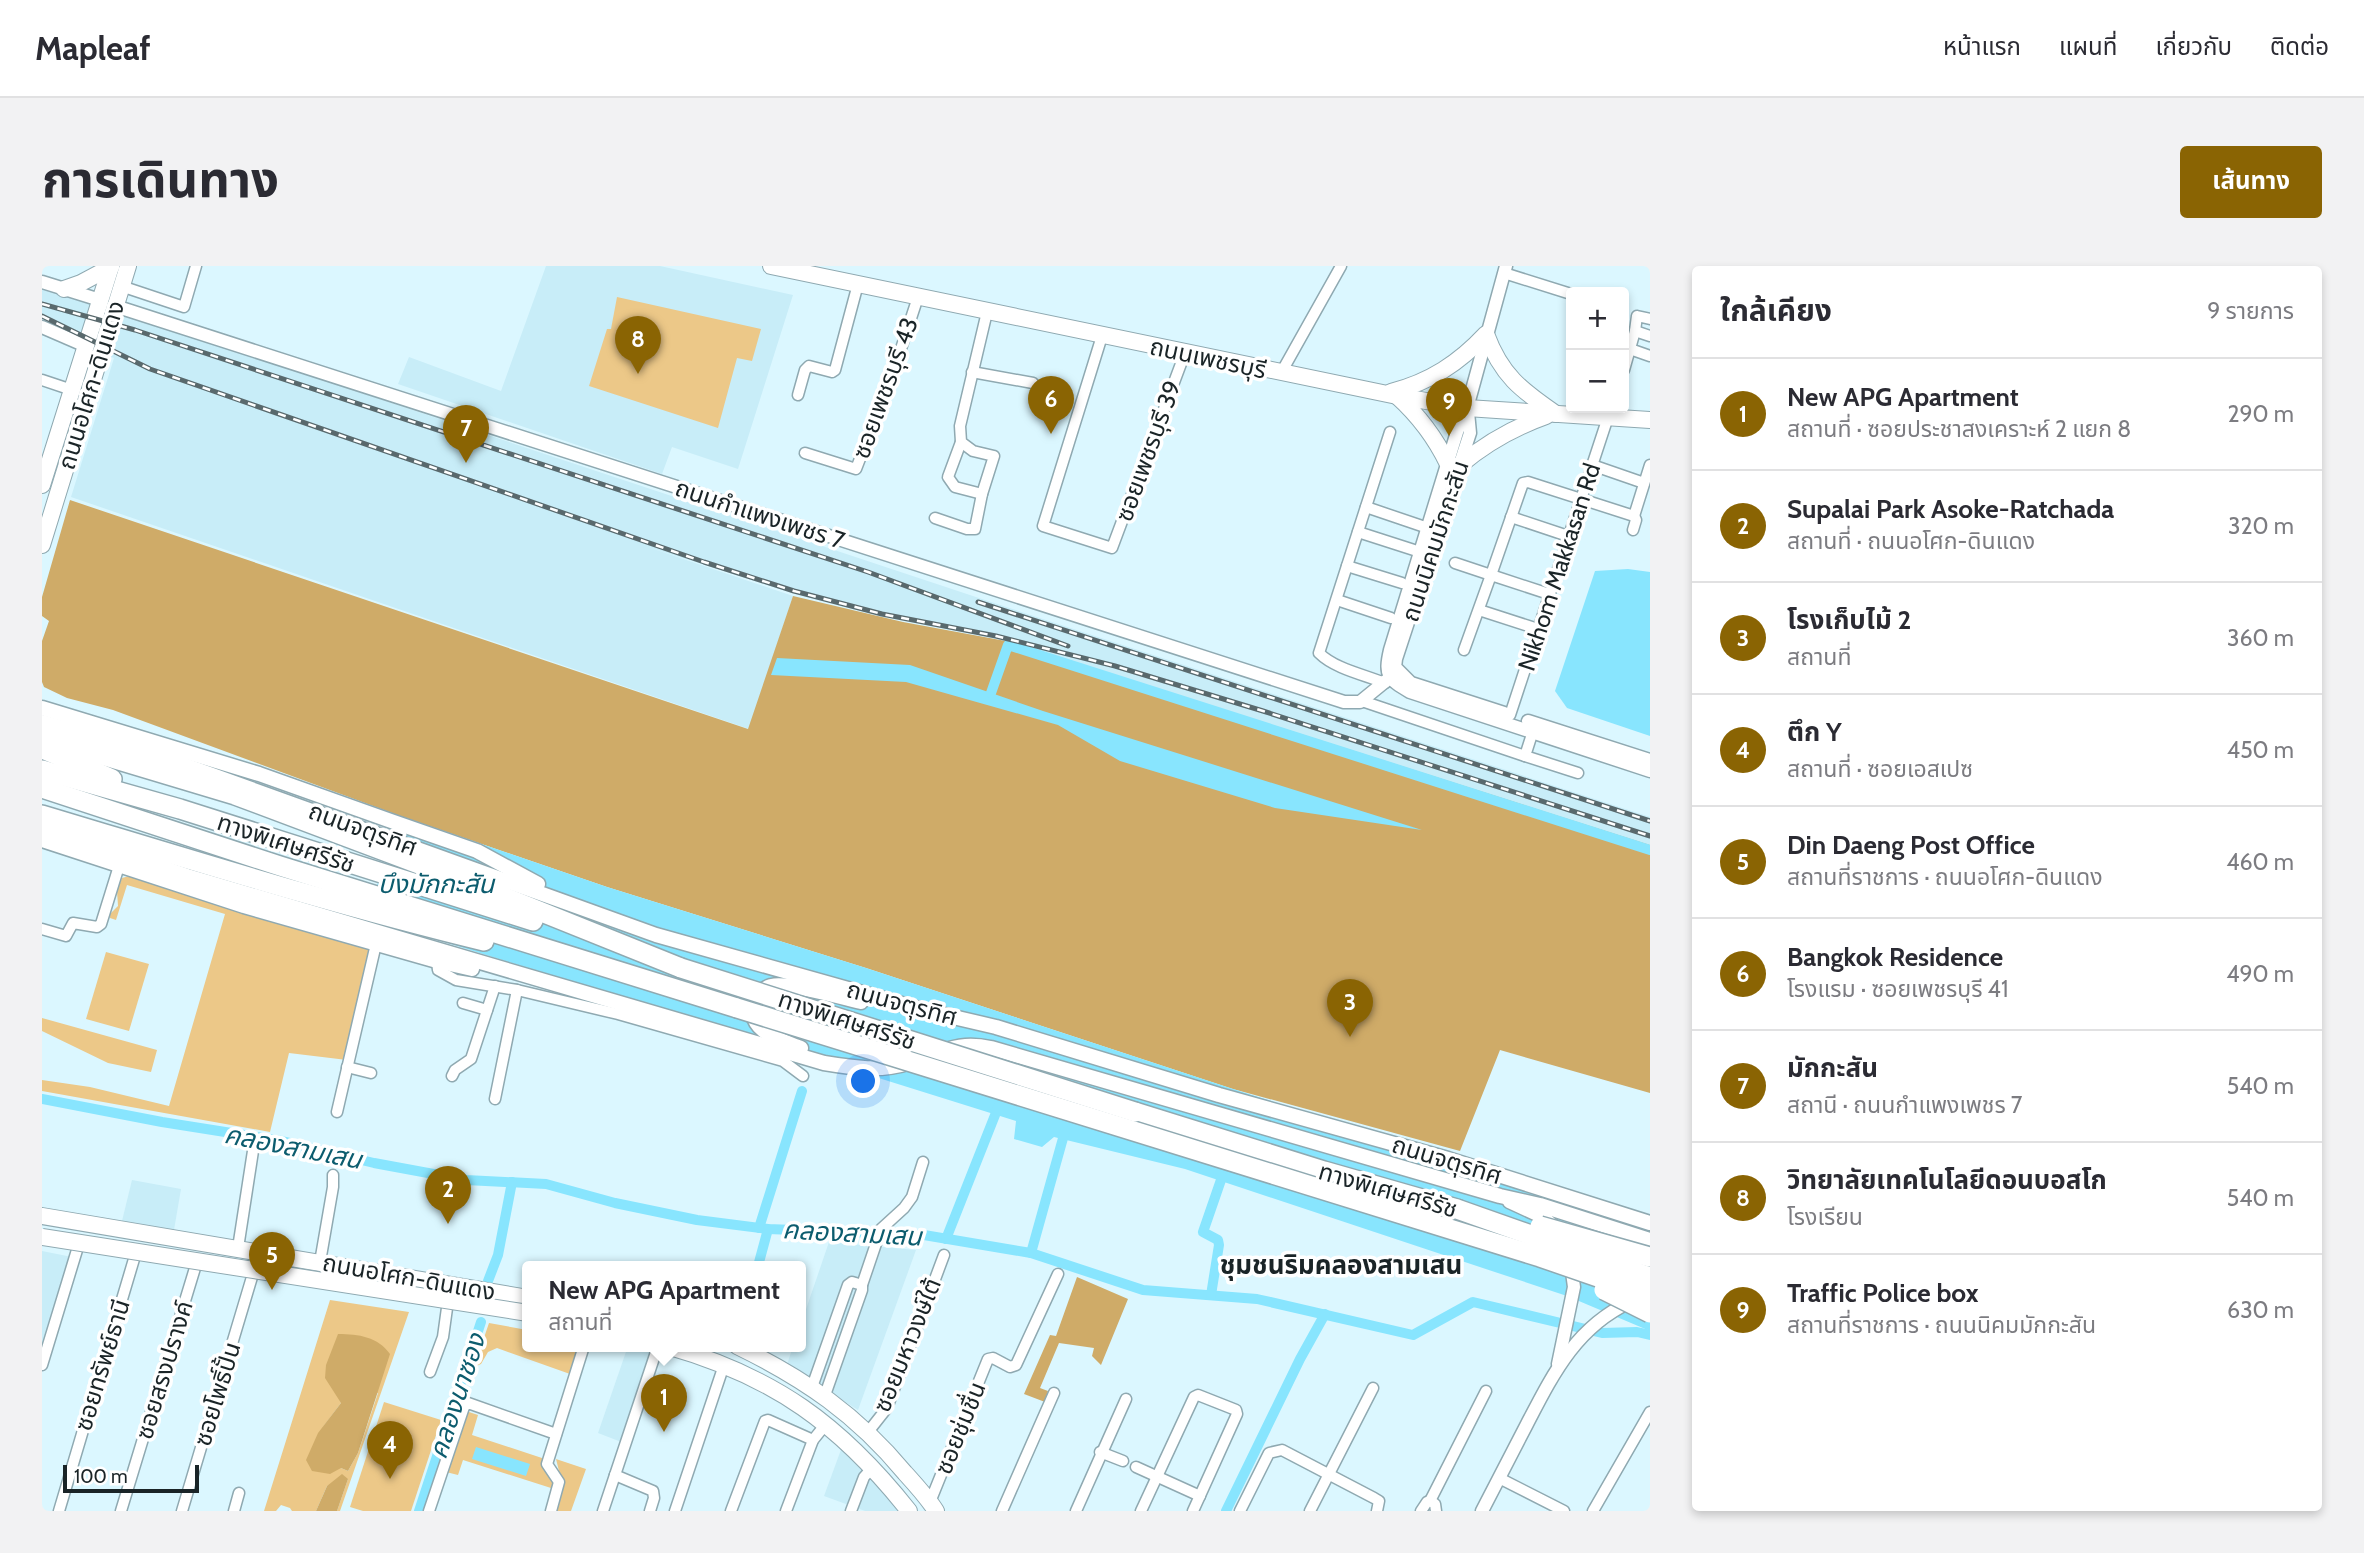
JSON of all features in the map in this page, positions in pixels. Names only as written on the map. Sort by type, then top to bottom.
[{"type":"highway","points":[[42,737],[235,795],[467,882],[681,968]]},
{"type":"highway","points":[[42,748],[180,809]]},
{"type":"highway","name":"ทางพิเศษศรีรัช","points":[[42,770],[180,809],[1324,1171],[1457,1209],[1650,1276]]},
{"type":"highway","name":"ทางพิเศษศรีรัช","points":[[42,788],[167,830],[1540,1257],[1650,1295]]},
{"type":"highway","points":[[42,803],[167,830]]},
{"type":"highway","points":[[42,815],[199,864],[370,912],[621,972]]},
{"type":"highway","points":[[1457,1209],[1522,1221],[1650,1257]]},
{"type":"highway","points":[[1540,1257],[1650,1313]]},
{"type":"main road","name":"ถนนอโศก-ดินแดง","points":[[42,545],[107,303],[111,266]]},
{"type":"main road","points":[[64,289],[81,284],[111,266]]},
{"type":"main road","name":"ถนนอโศก-ดินแดง","points":[[42,485],[86,346],[107,303],[121,286],[128,266]]},
{"type":"main road","name":"ถนนเพชรบุรี","points":[[771,266],[1391,395],[1467,408],[1555,415],[1609,413],[1650,420]]},
{"type":"main road","points":[[1391,395],[1431,377],[1465,357],[1486,334],[1500,366],[1526,394],[1555,415]]},
{"type":"main road","points":[[1391,395],[1411,409],[1454,465],[1530,422],[1555,415]]},
{"type":"main road","points":[[42,708],[258,774],[477,851],[581,907]]},
{"type":"main road","name":"ถนนจตุรทิศ","points":[[42,722],[165,758],[656,935],[919,1009],[996,1027],[1219,1095],[1448,1159],[1650,1223]]},
{"type":"main road","name":"ถนนจตุรทิศ","points":[[42,827],[187,876],[542,982],[837,1065],[893,1068],[959,1045],[974,1044],[1500,1196],[1540,1205],[1650,1240]]},
{"type":"main road","points":[[42,840],[244,906],[376,944],[459,967],[542,982]]},
{"type":"main road","points":[[837,1065],[760,1028],[753,1014],[757,998],[763,990],[770,986],[785,985],[884,1006],[919,1009]]},
{"type":"main road","name":"ถนนอโศก-ดินแดง","points":[[42,1216],[522,1297]]},
{"type":"main road","points":[[46,1242],[59,1219]]},
{"type":"main road","name":"ถนนอโศก-ดินแดง","points":[[42,1225],[440,1290],[522,1298]]},
{"type":"main road","points":[[113,1255],[119,1229]]},
{"type":"main road","name":"ถนนอโศก-ดินแดง","points":[[46,1242],[77,1250],[522,1319]]},
{"type":"main road","name":"ถนนอโศก-ดินแดง","points":[[46,1242],[522,1312]]},
{"type":"main road","points":[[685,1352],[724,1365],[771,1386],[800,1404],[873,1466],[909,1511]]},
{"type":"main road","points":[[719,1352],[811,1391],[834,1417],[928,1508]]},
{"type":"main road","points":[[750,1352],[781,1367],[868,1432],[928,1508]]},
{"type":"street","points":[[121,286],[184,307],[196,266]]},
{"type":"street","points":[[1281,373],[1341,266]]},
{"type":"street","points":[[1504,268],[1566,293]]},
{"type":"street","name":"ถนนนิคมมักกะสัน","points":[[1391,678],[1386,667],[1390,650],[1454,465],[1470,433],[1467,408],[1504,268]]},
{"type":"street","name":"ถนนกำแพงเพชร 7","points":[[42,282],[1344,702],[1362,701]]},
{"type":"street","points":[[798,395],[808,366],[832,372],[835,370],[858,284]]},
{"type":"street","name":"ซอยเพชรบุรี 43","points":[[805,453],[856,469],[918,298]]},
{"type":"street","points":[[982,494],[955,487],[948,477],[961,442],[960,426],[987,312]]},
{"type":"street","points":[[1629,313],[1650,319]]},
{"type":"street","points":[[1629,352],[1637,316]]},
{"type":"street","points":[[42,327],[86,346]]},
{"type":"street","points":[[1635,331],[1650,336]]},
{"type":"street","name":"ซอยเพชรบุรี 39","points":[[1102,336],[1043,526],[1111,548],[1185,353]]},
{"type":"street","points":[[1630,349],[1650,356]]},
{"type":"street","points":[[972,372],[1033,383]]},
{"type":"street","points":[[42,380],[72,390]]},
{"type":"street","name":"Nikhom Makkasan Rd","points":[[1510,715],[1609,413]]},
{"type":"street","points":[[1390,432],[1320,653],[1334,663],[1411,682],[1650,760]]},
{"type":"street","points":[[935,518],[967,529],[975,529],[994,456],[973,451],[961,442]]},
{"type":"street","points":[[1592,465],[1644,483]]},
{"type":"street","points":[[1633,530],[1636,520],[1634,516],[1650,465]]},
{"type":"street","points":[[1464,650],[1522,484],[1525,482],[1581,498],[1634,516]]},
{"type":"street","points":[[1366,507],[1422,526]]},
{"type":"street","points":[[1511,517],[1568,537]]},
{"type":"street","points":[[1358,532],[1414,550]]},
{"type":"street","points":[[1455,563],[1549,594]]},
{"type":"street","points":[[1347,566],[1402,583]]},
{"type":"street","points":[[1337,600],[1391,618]]},
{"type":"street","points":[[1479,610],[1538,629]]},
{"type":"street","points":[[1362,701],[1391,678]]},
{"type":"street","points":[[1391,678],[1410,692],[1650,771]]},
{"type":"street","points":[[1362,701],[1578,774]]},
{"type":"street","points":[[1525,756],[1532,731]]},
{"type":"street","points":[[42,929],[66,936],[73,923],[97,927],[101,924],[119,866]]},
{"type":"street","points":[[337,1112],[376,944]]},
{"type":"street","points":[[437,961],[438,970],[456,980],[517,990],[618,1014],[783,1061],[803,1076]]},
{"type":"street","points":[[453,1076],[455,1070],[471,1059],[495,986]]},
{"type":"street","points":[[495,1099],[517,990]]},
{"type":"street","points":[[463,1003],[487,1010]]},
{"type":"street","points":[[347,1067],[371,1073]]},
{"type":"street","points":[[238,1248],[253,1151]]},
{"type":"street","points":[[811,1391],[848,1285],[852,1282],[862,1285],[881,1229],[912,1197],[923,1163]]},
{"type":"street","points":[[320,1262],[333,1175]]},
{"type":"street","name":"ถนนจตุรทิศ","points":[[1500,1196],[1552,1224],[1560,1235],[1573,1270],[1574,1287],[1557,1366]]},
{"type":"street","points":[[42,1366],[44,1351],[77,1250]]},
{"type":"street","name":"ซอยมหาวงษ์ใต้","points":[[868,1432],[887,1408],[944,1255]]},
{"type":"street","name":"ซอยทรัพย์ธานี","points":[[59,1511],[134,1259]]},
{"type":"street","name":"ซอยสรงปรางค์","points":[[121,1511],[195,1268]]},
{"type":"street","name":"ซอยชุ่มชื่น","points":[[928,1508],[988,1359],[993,1358],[1010,1367],[1016,1365],[1058,1274]]},
{"type":"street","name":"ซอยโพธิ์ปั้น","points":[[182,1511],[252,1277]]},
{"type":"street","name":"ถนนจตุรทิศ","points":[[1482,1511],[1557,1366],[1596,1322],[1636,1298],[1650,1295]]},
{"type":"street","points":[[430,1372],[443,1337],[447,1308]]},
{"type":"street","points":[[551,1511],[559,1482],[547,1464],[582,1352]]},
{"type":"street","points":[[603,1511],[656,1352]]},
{"type":"street","points":[[675,1511],[724,1365]]},
{"type":"street","points":[[1310,1511],[1373,1388]]},
{"type":"street","points":[[1421,1511],[1427,1502],[1433,1506],[1486,1391]]},
{"type":"street","points":[[1002,1511],[1054,1392]]},
{"type":"street","points":[[1141,1511],[1198,1395],[1236,1410],[1237,1414],[1193,1511]]},
{"type":"street","points":[[1076,1511],[1100,1452],[1126,1399]]},
{"type":"street","points":[[429,1511],[464,1407],[468,1403],[556,1434]]},
{"type":"street","points":[[1593,1511],[1650,1412]]},
{"type":"street","points":[[731,1511],[765,1421],[813,1440]]},
{"type":"street","points":[[786,1511],[813,1440],[826,1424]]},
{"type":"street","points":[[1240,1511],[1269,1453],[1276,1450],[1289,1453],[1379,1501],[1377,1511]]},
{"type":"street","points":[[1100,1452],[1123,1461]]},
{"type":"street","points":[[851,1511],[864,1477],[873,1466]]},
{"type":"street","points":[[1136,1467],[1200,1496]]},
{"type":"street","points":[[615,1475],[653,1491],[650,1511]]},
{"type":"street","points":[[1499,1478],[1564,1511]]},
{"type":"street","points":[[234,1511],[239,1493]]},
{"type":"shaded area","points":[[546,266],[660,266],[793,295],[738,469],[672,447],[662,474],[398,384],[409,357],[501,391]]},
{"type":"shaded area","points":[[42,287],[1650,817],[1650,845],[1011,642],[792,593],[645,546],[793,596],[749,729],[71,497],[114,358],[42,331]]},
{"type":"shaded area","points":[[617,297],[761,329],[752,361],[737,358],[718,428],[589,386],[607,329],[611,329]]},
{"type":"shaded area","points":[[70,500],[748,729],[793,596],[903,622],[1011,642],[1650,845],[1650,1093],[1500,1050],[1460,1151],[1233,1089],[866,968],[607,887],[403,817],[113,710],[67,698],[44,687],[42,682],[42,641],[49,621],[42,616],[42,597]]},
{"type":"shaded area","points":[[129,876],[227,908],[370,949],[347,1060],[289,1053],[270,1132],[42,1091],[42,1080],[90,1087],[169,1106],[225,914],[127,885],[116,920],[110,918],[110,914],[118,906],[117,891],[122,878]]},
{"type":"shaded area","points":[[106,952],[149,964],[129,1031],[86,1019]]},
{"type":"shaded area","points":[[42,1018],[157,1050],[151,1072],[108,1063],[42,1031]]},
{"type":"shaded area","points":[[132,1180],[181,1189],[174,1230],[122,1221]]},
{"type":"shaded area","points":[[829,1242],[916,1250],[858,1410],[787,1365],[791,1352],[806,1352],[806,1309]]},
{"type":"shaded area","points":[[42,1251],[77,1258],[42,1353]]},
{"type":"shaded area","points":[[1077,1277],[1128,1299],[1101,1365],[1092,1356],[1094,1348],[1059,1343],[1040,1388],[1048,1391],[1045,1402],[1024,1394],[1050,1335],[1056,1336]]},
{"type":"shaded area","points":[[330,1300],[409,1312],[340,1511],[337,1511],[348,1479],[327,1486],[316,1511],[292,1511],[281,1505],[276,1511],[264,1511]],"holes":[[[378,1393],[358,1453],[348,1471],[341,1468],[323,1427],[341,1403],[340,1398]]]},
{"type":"shaded area","points":[[489,1323],[522,1329],[522,1352],[578,1352],[570,1374],[497,1348],[488,1352],[481,1364],[474,1367]]},
{"type":"shaded area","points":[[338,1334],[367,1338],[380,1344],[390,1354],[358,1453],[348,1471],[341,1468],[330,1474],[312,1471],[306,1460],[318,1433],[341,1403],[325,1378],[326,1365]]},
{"type":"shaded area","points":[[626,1352],[661,1355],[629,1445],[598,1433]]},
{"type":"shaded area","points":[[384,1402],[441,1420],[411,1511],[363,1511],[350,1507]]},
{"type":"shaded area","points":[[466,1411],[478,1415],[472,1435],[545,1459],[546,1470],[554,1479],[551,1488],[463,1460],[458,1475],[446,1472]]},
{"type":"shaded area","points":[[842,1447],[901,1511],[865,1511],[824,1496]]},
{"type":"shaded area","points":[[556,1459],[586,1469],[571,1511],[556,1511],[560,1475]]},
{"type":"shaded area","points":[[342,1474],[348,1479],[337,1511],[316,1511],[327,1486]]},
{"type":"water","points":[[1628,569],[1650,572],[1650,736],[1567,708],[1555,691],[1595,571]]},
{"type":"water","points":[[777,658],[910,665],[1043,711],[1422,830],[1275,808],[1120,761],[1058,725],[906,682],[771,675]]},
{"type":"water","name":"บึงมักกะสัน","points":[[403,817],[607,887],[1650,1221],[1650,1331],[1567,1296],[1185,1169],[1054,1137],[1042,1147],[1014,1139],[1016,1121],[365,917]]},
{"type":"water","points":[[476,1447],[530,1464],[526,1476],[472,1459]]},
{"type":"waterway","points":[[991,693],[1008,645],[1650,850]]},
{"type":"waterway","points":[[759,1228],[802,1091]]},
{"type":"waterway","name":"คลองสามเสน","points":[[42,1099],[282,1141],[374,1163],[466,1180],[546,1184],[615,1203],[697,1220],[768,1229],[924,1235],[1031,1253],[1143,1290],[1257,1299],[1413,1335],[1473,1302],[1602,1333],[1637,1332],[1650,1335]]},
{"type":"waterway","points":[[946,1239],[999,1105]]},
{"type":"waterway","points":[[1031,1253],[1065,1131]]},
{"type":"waterway","points":[[1211,1295],[1219,1245],[1218,1240],[1203,1232],[1222,1177]]},
{"type":"waterway","name":"คลองนาซอง","points":[[488,1281],[498,1255],[512,1182]]},
{"type":"waterway","points":[[759,1261],[768,1229]]},
{"type":"waterway","points":[[1226,1511],[1300,1359],[1325,1314]]},
{"type":"waterway","name":"คลองนาซอง","points":[[419,1511],[481,1322]]},
{"type":"railway","points":[[42,304],[135,330],[868,572],[1068,646]]},
{"type":"railway","points":[[42,316],[150,369],[704,562],[794,591],[882,614],[996,636],[1115,666],[1650,836]]},
{"type":"railway","points":[[978,602],[1650,821]]},
{"type":"place","name":"วิทยาลัยเทคโนโลยีดอนบอสโก","points":[[638,374]]},
{"type":"place","name":"Bangkok Residence","points":[[1051,434]]},
{"type":"place","name":"Traffic Police box","points":[[1449,436]]},
{"type":"place","name":"มักกะสัน","points":[[466,463]]},
{"type":"place","name":"โรงเก็บไม้ 2","points":[[1350,1037]]},
{"type":"place","name":"Supalai Park Asoke-Ratchada","points":[[448,1224]]},
{"type":"place","name":"Din Daeng Post Office","points":[[272,1290]]},
{"type":"place","name":"New APG Apartment","points":[[664,1432]]},
{"type":"place","name":"ตึก Y","points":[[390,1479]]},
{"type":"district","name":"ชุมชนริมคลองสามเสน","points":[[1341,1265]]}]
